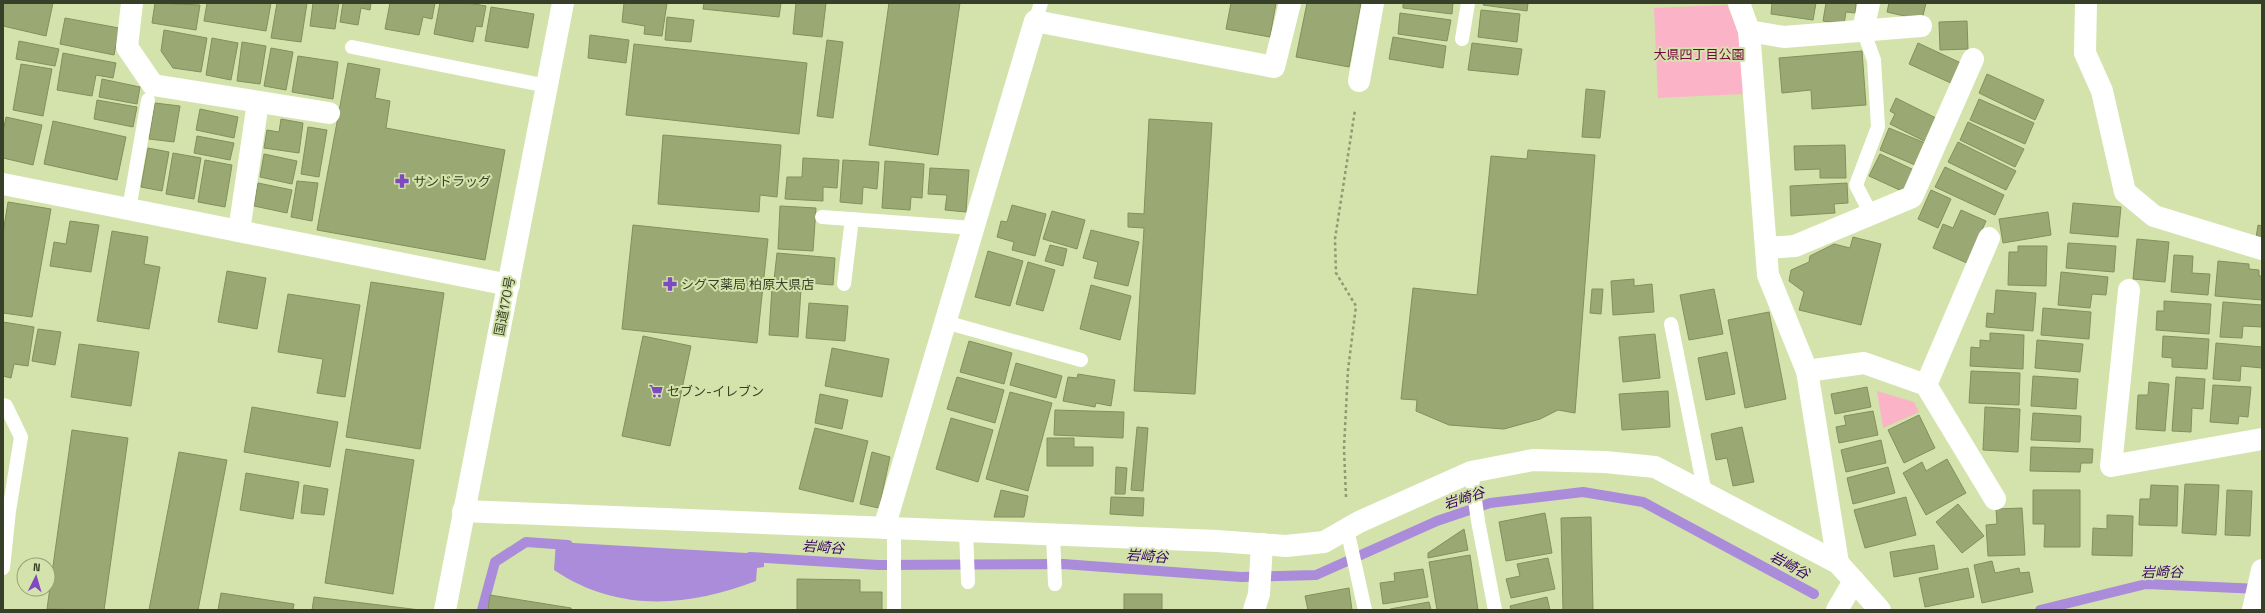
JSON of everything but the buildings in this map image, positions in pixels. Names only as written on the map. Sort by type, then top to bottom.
[{"type":"main road","points":[[132,3],[127,46],[153,85],[329,113]]},
{"type":"main road","name":"国道170号","points":[[445,610],[463,511],[509,285],[563,3]]},
{"type":"main road","points":[[889,528],[973,228],[1038,12],[1274,67],[1290,3]]},
{"type":"main road","points":[[1360,82],[1373,3]]},
{"type":"main road","points":[[1738,3],[1749,31],[1768,275],[1807,371],[1838,563]]},
{"type":"main road","points":[[1862,30],[1869,3]]},
{"type":"main road","points":[[2086,3],[2085,53],[2102,91],[2125,192],[2154,216],[2262,249]]},
{"type":"main road","points":[[1749,31],[1784,37],[1921,26]]},
{"type":"main road","points":[[1766,248],[1795,246],[1912,197],[1973,59]]},
{"type":"main road","points":[[239,231],[258,102]]},
{"type":"main road","points":[[3,184],[509,285]]},
{"type":"main road","points":[[1926,385],[1990,238]]},
{"type":"main road","points":[[2129,290],[2111,466],[2262,439]]},
{"type":"main road","points":[[1807,371],[1864,363],[1926,385],[1995,499]]},
{"type":"main road","points":[[463,511],[1053,534],[1262,551],[1286,546],[1324,542],[1347,529],[1471,472],[1533,460],[1605,462],[1655,467],[1838,563],[1880,610]]},
{"type":"main road","points":[[1256,602],[1262,551]]},
{"type":"main road","points":[[2253,610],[2262,570]]},
{"type":"main road","points":[[1837,610],[1854,581]]},
{"type":"lane","points":[[1462,39],[1468,3]]},
{"type":"lane","points":[[1862,30],[1874,60],[1878,127],[1856,185],[1871,214]]},
{"type":"lane","points":[[352,47],[547,86]]},
{"type":"lane","points":[[129,209],[148,100]]},
{"type":"lane","points":[[822,217],[973,228]]},
{"type":"lane","points":[[844,284],[852,219]]},
{"type":"lane","points":[[946,322],[1081,360]]},
{"type":"lane","points":[[1671,324],[1705,493]]},
{"type":"lane","points":[[3,405],[6,406],[21,437],[9,511],[3,568]]},
{"type":"lane","points":[[1471,472],[1478,521],[1495,610]]},
{"type":"lane","points":[[889,528],[894,610]]},
{"type":"lane","points":[[1347,529],[1365,610]]},
{"type":"lane","points":[[966,531],[968,582]]},
{"type":"lane","points":[[1053,534],[1055,584]]},
{"type":"path","points":[[1347,529],[1344,448],[1348,370],[1356,306],[1336,273],[1335,239],[1360,82]]},
{"type":"green space","name":"大県四丁目公園","points":[[1727,5],[1740,36],[1745,94],[1658,98],[1654,8]]},
{"type":"green space","points":[[1877,391],[1914,402],[1919,412],[1883,428]]},
{"type":"shaded area","points":[[556,542],[764,554],[764,567],[757,568],[756,581],[730,590],[679,600],[653,601],[628,599],[603,594],[578,584],[554,570]]},
{"type":"waterway","name":"岩崎谷","points":[[750,557],[878,565],[1063,564],[1241,577],[1316,575],[1437,521],[1490,503],[1583,492],[1643,502],[1814,594]]},
{"type":"waterway","name":"岩崎谷","points":[[482,610],[495,562],[526,542],[568,545]]},
{"type":"waterway","name":"岩崎谷","points":[[2040,610],[2146,584],[2260,589]]},
{"type":"place","name":"サンドラッグ","points":[[402,181]]},
{"type":"place","name":"シグマ薬局 柏原大県店","points":[[670,284]]},
{"type":"place","name":"セブン-イレブン","points":[[656,391]]}]
